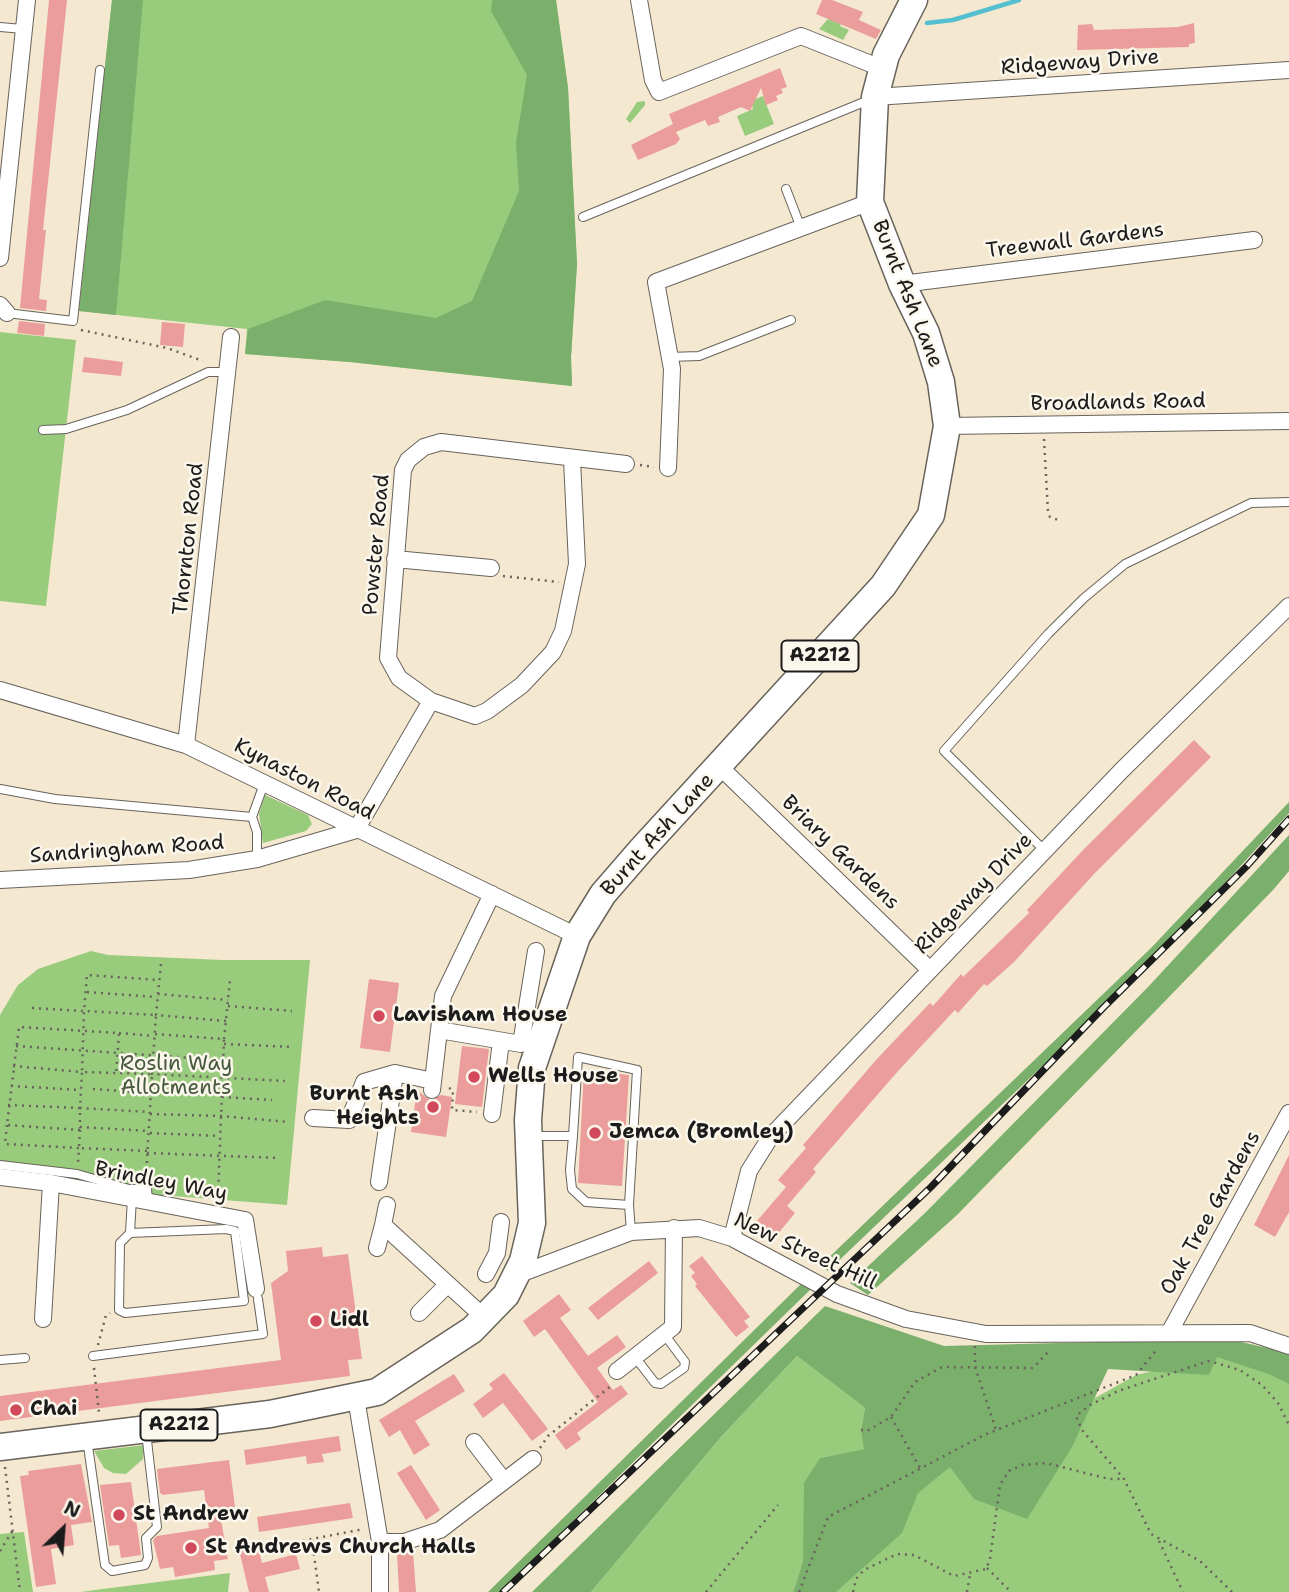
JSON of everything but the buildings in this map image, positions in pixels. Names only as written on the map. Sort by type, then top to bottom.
[{"type":"main road","name":"Burnt Ash Lane","points":[[1,1447],[270,1414],[377,1392],[486,1319],[520,1268],[532,1223],[531,1136],[528,1120],[532,1068],[577,936],[603,894],[883,586],[931,515],[947,426],[936,359],[901,284],[870,202],[874,97],[881,68],[914,0]]},
{"type":"street","points":[[0,258],[27,0]]},
{"type":"street","points":[[639,0],[653,80],[659,92],[802,36],[881,68]]},
{"type":"street","name":"Ridgeway Drive","points":[[874,97],[1289,70]]},
{"type":"street","points":[[668,468],[669,357],[656,282],[870,202]]},
{"type":"street","name":"Treewall Gardens","points":[[901,284],[1254,240]]},
{"type":"street","name":"Thornton Road","points":[[186,745],[231,337]]},
{"type":"street","name":"Broadlands Road","points":[[947,426],[1289,421]]},
{"type":"street","name":"Powster Road","points":[[572,460],[577,564],[563,631],[553,652],[522,685],[487,711],[475,716],[431,701],[399,678],[388,658],[403,470],[408,460],[425,447],[441,442],[572,460],[626,464]]},
{"type":"street","points":[[395,559],[491,568]]},
{"type":"street","name":"Ridgeway Drive","points":[[732,1238],[749,1171],[771,1136],[1045,851],[1289,606]]},
{"type":"street","name":"Kynaston Road","points":[[0,690],[186,745],[577,936]]},
{"type":"street","points":[[356,830],[431,701]]},
{"type":"street","name":"Briary Gardens","points":[[720,767],[930,970]]},
{"type":"street","name":"Sandringham Road","points":[[0,880],[189,870],[257,859],[356,830]]},
{"type":"street","points":[[313,1118],[349,1120],[364,1082],[395,1073],[432,1086],[443,996],[492,894]]},
{"type":"street","points":[[439,1030],[521,1044],[536,951]]},
{"type":"street","points":[[492,1114],[501,1041]]},
{"type":"street","points":[[379,1182],[395,1073]]},
{"type":"street","name":"Oak Tree Gardens","points":[[1169,1333],[1289,1113]]},
{"type":"street","name":"Brindley Way","points":[[0,1177],[142,1196],[246,1220],[257,1294]]},
{"type":"street","points":[[43,1319],[51,1183]]},
{"type":"street","points":[[377,1248],[387,1205]]},
{"type":"street","points":[[486,1274],[497,1253],[501,1222]]},
{"type":"street","points":[[383,1224],[486,1319]]},
{"type":"street","points":[[617,1371],[673,1327],[674,1228]]},
{"type":"street","name":"New Street Hill","points":[[520,1268],[631,1232],[699,1228],[732,1238],[837,1294],[906,1320],[975,1332],[1250,1333],[1289,1346]]},
{"type":"street","points":[[497,1253],[520,1268]]},
{"type":"street","points":[[419,1313],[448,1284]]},
{"type":"street","points":[[356,1398],[379,1534],[380,1592]]},
{"type":"street","points":[[474,1441],[504,1481]]},
{"type":"street","points":[[379,1534],[404,1542],[439,1530],[534,1459]]},
{"type":"lane","points":[[0,27],[23,29]]},
{"type":"lane","points":[[4,309],[73,321],[100,70]]},
{"type":"lane","points":[[583,217],[874,97]]},
{"type":"lane","points":[[786,188],[801,228]]},
{"type":"lane","points":[[669,357],[698,356],[791,320]]},
{"type":"lane","points":[[43,430],[66,429],[127,410],[208,372],[227,372]]},
{"type":"lane","points":[[1045,851],[944,751],[1048,634],[1084,598],[1125,564],[1251,503],[1289,502]]},
{"type":"lane","points":[[257,859],[257,832],[252,817],[265,782]]},
{"type":"lane","points":[[0,789],[55,799],[252,817]]},
{"type":"lane","points":[[629,1205],[586,1202],[572,1189],[570,1170],[578,1057],[637,1070],[629,1205],[631,1232]]},
{"type":"lane","points":[[531,1136],[573,1136]]},
{"type":"lane","points":[[0,1165],[77,1174],[129,1189],[142,1196],[130,1233],[120,1243],[119,1310],[125,1312],[244,1301],[257,1294],[263,1334],[93,1356]]},
{"type":"lane","points":[[130,1233],[226,1229],[235,1231],[244,1301]]},
{"type":"lane","points":[[635,1357],[655,1383],[661,1384],[684,1368],[685,1362],[664,1334]]},
{"type":"lane","points":[[0,1360],[25,1358]]},
{"type":"lane","points":[[95,1435],[106,1568],[139,1567],[145,1565],[148,1558],[147,1534],[156,1530],[158,1524],[146,1429]]},
{"type":"path","points":[[73,321],[78,322],[76,329],[167,348],[227,372]]},
{"type":"path","points":[[1044,425],[1048,512],[1050,517],[1058,520]]},
{"type":"path","points":[[626,464],[668,468]]},
{"type":"path","points":[[491,568],[495,575],[573,583]]},
{"type":"path","points":[[142,1196],[161,964]]},
{"type":"path","points":[[77,1174],[87,975],[159,979]]},
{"type":"path","points":[[194,1194],[218,1196],[224,1041],[230,980]]},
{"type":"path","points":[[86,992],[228,1000]]},
{"type":"path","points":[[228,1006],[292,1010]]},
{"type":"path","points":[[32,1008],[226,1021]]},
{"type":"path","points":[[279,1158],[5,1144],[10,1086],[19,1027],[119,1032],[293,1047]]},
{"type":"path","points":[[116,1073],[119,1032]]},
{"type":"path","points":[[16,1046],[223,1060]]},
{"type":"path","points":[[13,1066],[82,1072],[285,1081]]},
{"type":"path","points":[[10,1086],[81,1090]]},
{"type":"path","points":[[432,1086],[453,1090],[452,1110],[492,1114]]},
{"type":"path","points":[[93,1089],[151,1093]]},
{"type":"path","points":[[222,1097],[272,1100]]},
{"type":"path","points":[[8,1105],[289,1122]]},
{"type":"path","points":[[7,1125],[220,1136]]},
{"type":"path","points":[[95,1435],[93,1356],[107,1315],[119,1310]]},
{"type":"path","points":[[975,1332],[975,1367],[996,1430]]},
{"type":"path","points":[[861,1430],[867,1431],[891,1417],[915,1382],[942,1367],[1033,1368],[1067,1332]]},
{"type":"path","points":[[799,1592],[828,1517],[996,1430],[1136,1376],[1169,1333]]},
{"type":"path","points":[[1183,1592],[1159,1540],[1146,1526],[1124,1479],[1082,1430],[1077,1414],[1126,1387],[1202,1362],[1219,1362],[1248,1374],[1270,1393],[1289,1425]]},
{"type":"path","points":[[534,1459],[548,1436],[615,1383],[617,1371]]},
{"type":"path","points":[[891,1417],[920,1468]]},
{"type":"path","points":[[1,1447],[20,1592]]},
{"type":"path","points":[[987,1568],[1000,1485],[1010,1471],[1036,1462],[1109,1479],[1124,1479]]},
{"type":"path","points":[[706,1592],[778,1504]]},
{"type":"path","points":[[0,1551],[13,1530]]},
{"type":"path","points":[[275,1546],[312,1539],[379,1534]]},
{"type":"path","points":[[312,1539],[319,1592]]},
{"type":"path","points":[[1159,1540],[1200,1561],[1232,1592]]},
{"type":"path","points":[[853,1592],[856,1578],[864,1570],[897,1554],[914,1555],[954,1576],[970,1575],[987,1568]]},
{"type":"path","points":[[987,1568],[1011,1592]]},
{"type":"path","points":[[967,1592],[970,1575]]},
{"type":"green space","points":[[112,0],[556,0],[568,88],[577,264],[571,357],[572,386],[350,362],[245,354],[247,329],[79,311]]},
{"type":"green space","points":[[112,0],[143,0],[116,315],[79,311]]},
{"type":"green space","points":[[492,0],[556,0],[568,88],[577,264],[571,357],[572,386],[350,362],[245,354],[248,329],[325,300],[436,318],[472,301],[519,191],[516,142],[527,75],[491,11]]},
{"type":"green space","points":[[828,19],[842,22],[840,26],[849,30],[843,40],[819,29]]},
{"type":"green space","points":[[763,96],[774,124],[745,136],[737,116],[753,109],[751,101]]},
{"type":"green space","points":[[645,101],[645,105],[630,123],[626,119],[637,102]]},
{"type":"green space","points":[[0,332],[76,340],[46,606],[0,601]]},
{"type":"green space","points":[[265,795],[308,815],[312,824],[306,831],[263,843],[259,814]]},
{"type":"green space","points":[[1289,802],[1289,813],[1226,882],[1055,1054],[828,1271],[820,1266],[1151,948]]},
{"type":"green space","points":[[1289,835],[1289,871],[1273,890],[957,1215],[868,1295],[850,1283],[925,1213],[1148,987]]},
{"type":"green space","name":"Roslin Way Allotments","points":[[91,951],[108,955],[222,960],[310,960],[287,1205],[147,1194],[84,1180],[0,1169],[0,1015],[18,985],[38,969]]},
{"type":"green space","points":[[802,1283],[811,1289],[500,1592],[488,1592]]},
{"type":"green space","points":[[825,1306],[944,1346],[1215,1339],[1237,1341],[1289,1353],[1289,1384],[1269,1374],[1217,1357],[1209,1375],[1108,1369],[1072,1447],[1027,1519],[974,1499],[950,1467],[918,1493],[902,1533],[836,1592],[793,1592],[803,1561],[804,1483],[820,1458],[864,1449],[861,1430],[865,1408],[797,1356],[721,1437],[591,1592],[532,1592]]},
{"type":"green space","points":[[797,1356],[865,1408],[861,1430],[865,1449],[820,1458],[805,1529],[803,1561],[793,1592],[591,1592],[721,1437]]},
{"type":"green space","points":[[1219,1356],[1289,1364],[1289,1592],[808,1592],[949,1462],[1063,1416],[1136,1375]]},
{"type":"green space","points":[[145,1445],[143,1459],[126,1474],[113,1473],[104,1468],[94,1451]]},
{"type":"green space","points":[[24,1532],[33,1592],[0,1592],[0,1534]]},
{"type":"green space","points":[[230,1573],[228,1592],[81,1592],[102,1589]]},
{"type":"waterway","points":[[927,23],[953,20],[1019,0]]},
{"type":"railway","points":[[503,1592],[931,1187],[1104,1007],[1247,866],[1289,819]]},
{"type":"place","name":"Lavisham House","points":[[379,1016]]},
{"type":"place","name":"Wells House","points":[[474,1077]]},
{"type":"place","name":"Burnt Ash Heights","points":[[433,1107]]},
{"type":"place","name":"Jemca (Bromley)","points":[[595,1133]]},
{"type":"place","name":"Lidl","points":[[316,1321]]},
{"type":"place","name":"Chai","points":[[16,1410]]},
{"type":"place","name":"St Andrew","points":[[119,1515]]},
{"type":"place","name":"St Andrews Church Halls","points":[[191,1548]]}]
